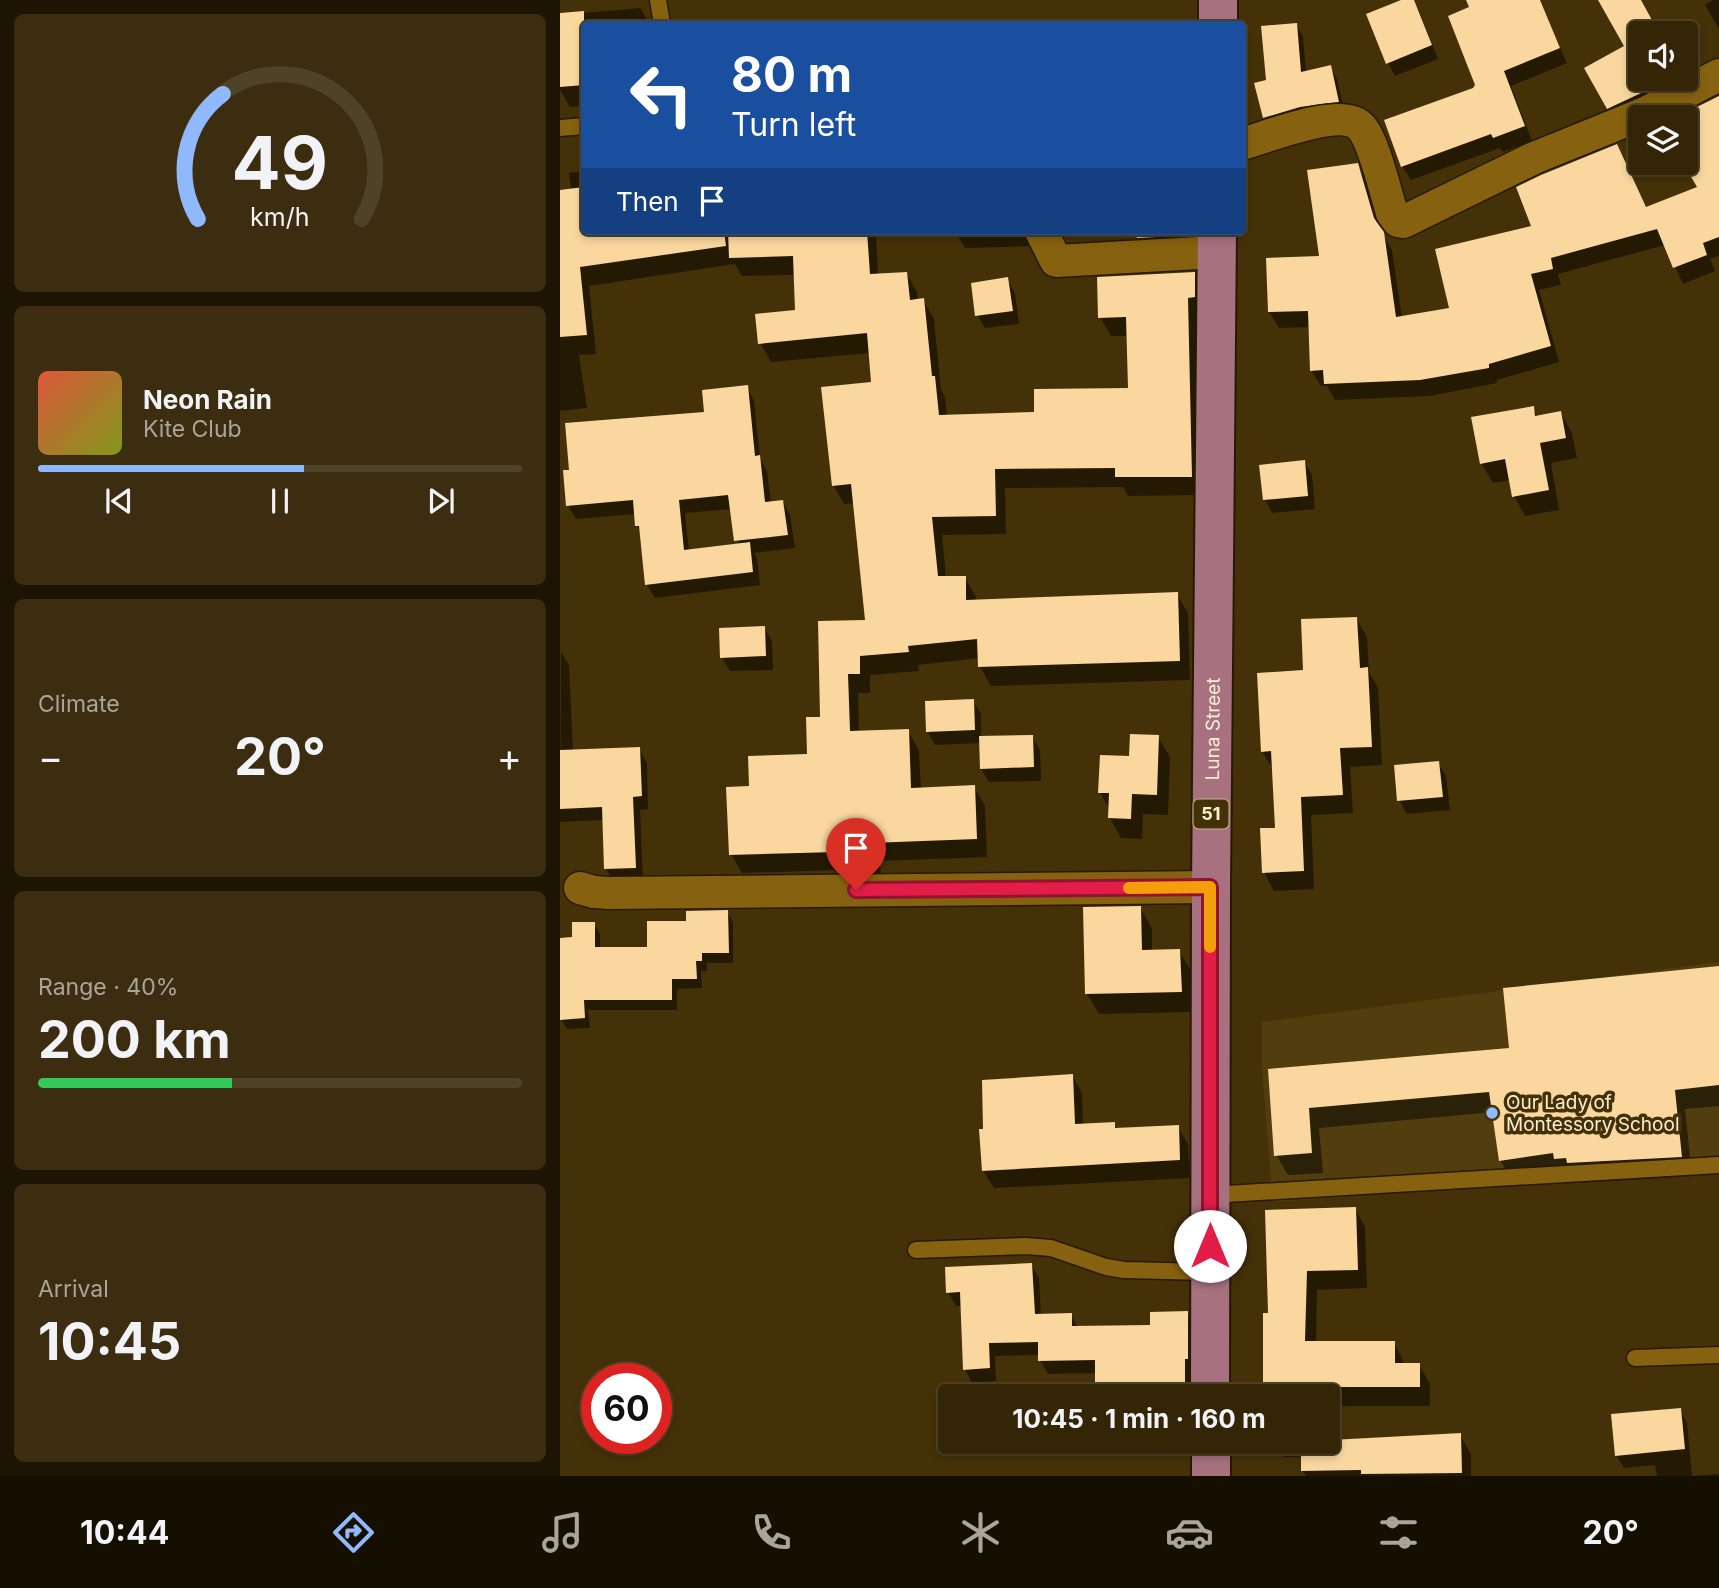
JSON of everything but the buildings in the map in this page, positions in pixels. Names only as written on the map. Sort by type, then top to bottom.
[{"type":"main road","points":[[1218,0],[1218,21]]},
{"type":"main road","name":"Luna Street","points":[[1210,1384],[1210,887],[1217,242]]},
{"type":"main road","points":[[1211,1454],[1211,1476]]},
{"type":"street","points":[[1246,143],[1311,124],[1351,120],[1362,128],[1392,213],[1398,221],[1403,222],[1534,158],[1645,113],[1719,75]]},
{"type":"street","points":[[1043,235],[1056,261],[1217,242]]},
{"type":"street","points":[[580,888],[609,893],[1210,887]]},
{"type":"lane","points":[[658,0],[662,21]]},
{"type":"lane","points":[[560,128],[581,126]]},
{"type":"lane","points":[[1209,1195],[1719,1165]]},
{"type":"lane","points":[[916,1250],[1026,1246],[1051,1248],[1105,1267],[1124,1270],[1210,1272]]},
{"type":"lane","points":[[1634,1358],[1719,1355]]},
{"type":"shaded area","name":"Our Lady of Montessory School","points":[[1719,962],[1719,1169],[1273,1202],[1262,1069],[1262,1022]]},
{"type":"slow traffic","points":[[1129,888],[1210,887],[1210,947]]},
{"type":"place","name":"Our Lady of Montessory School","points":[[1492,1113]]},
{"type":"route","points":[[856,890],[1210,887],[1210,1246]]}]
